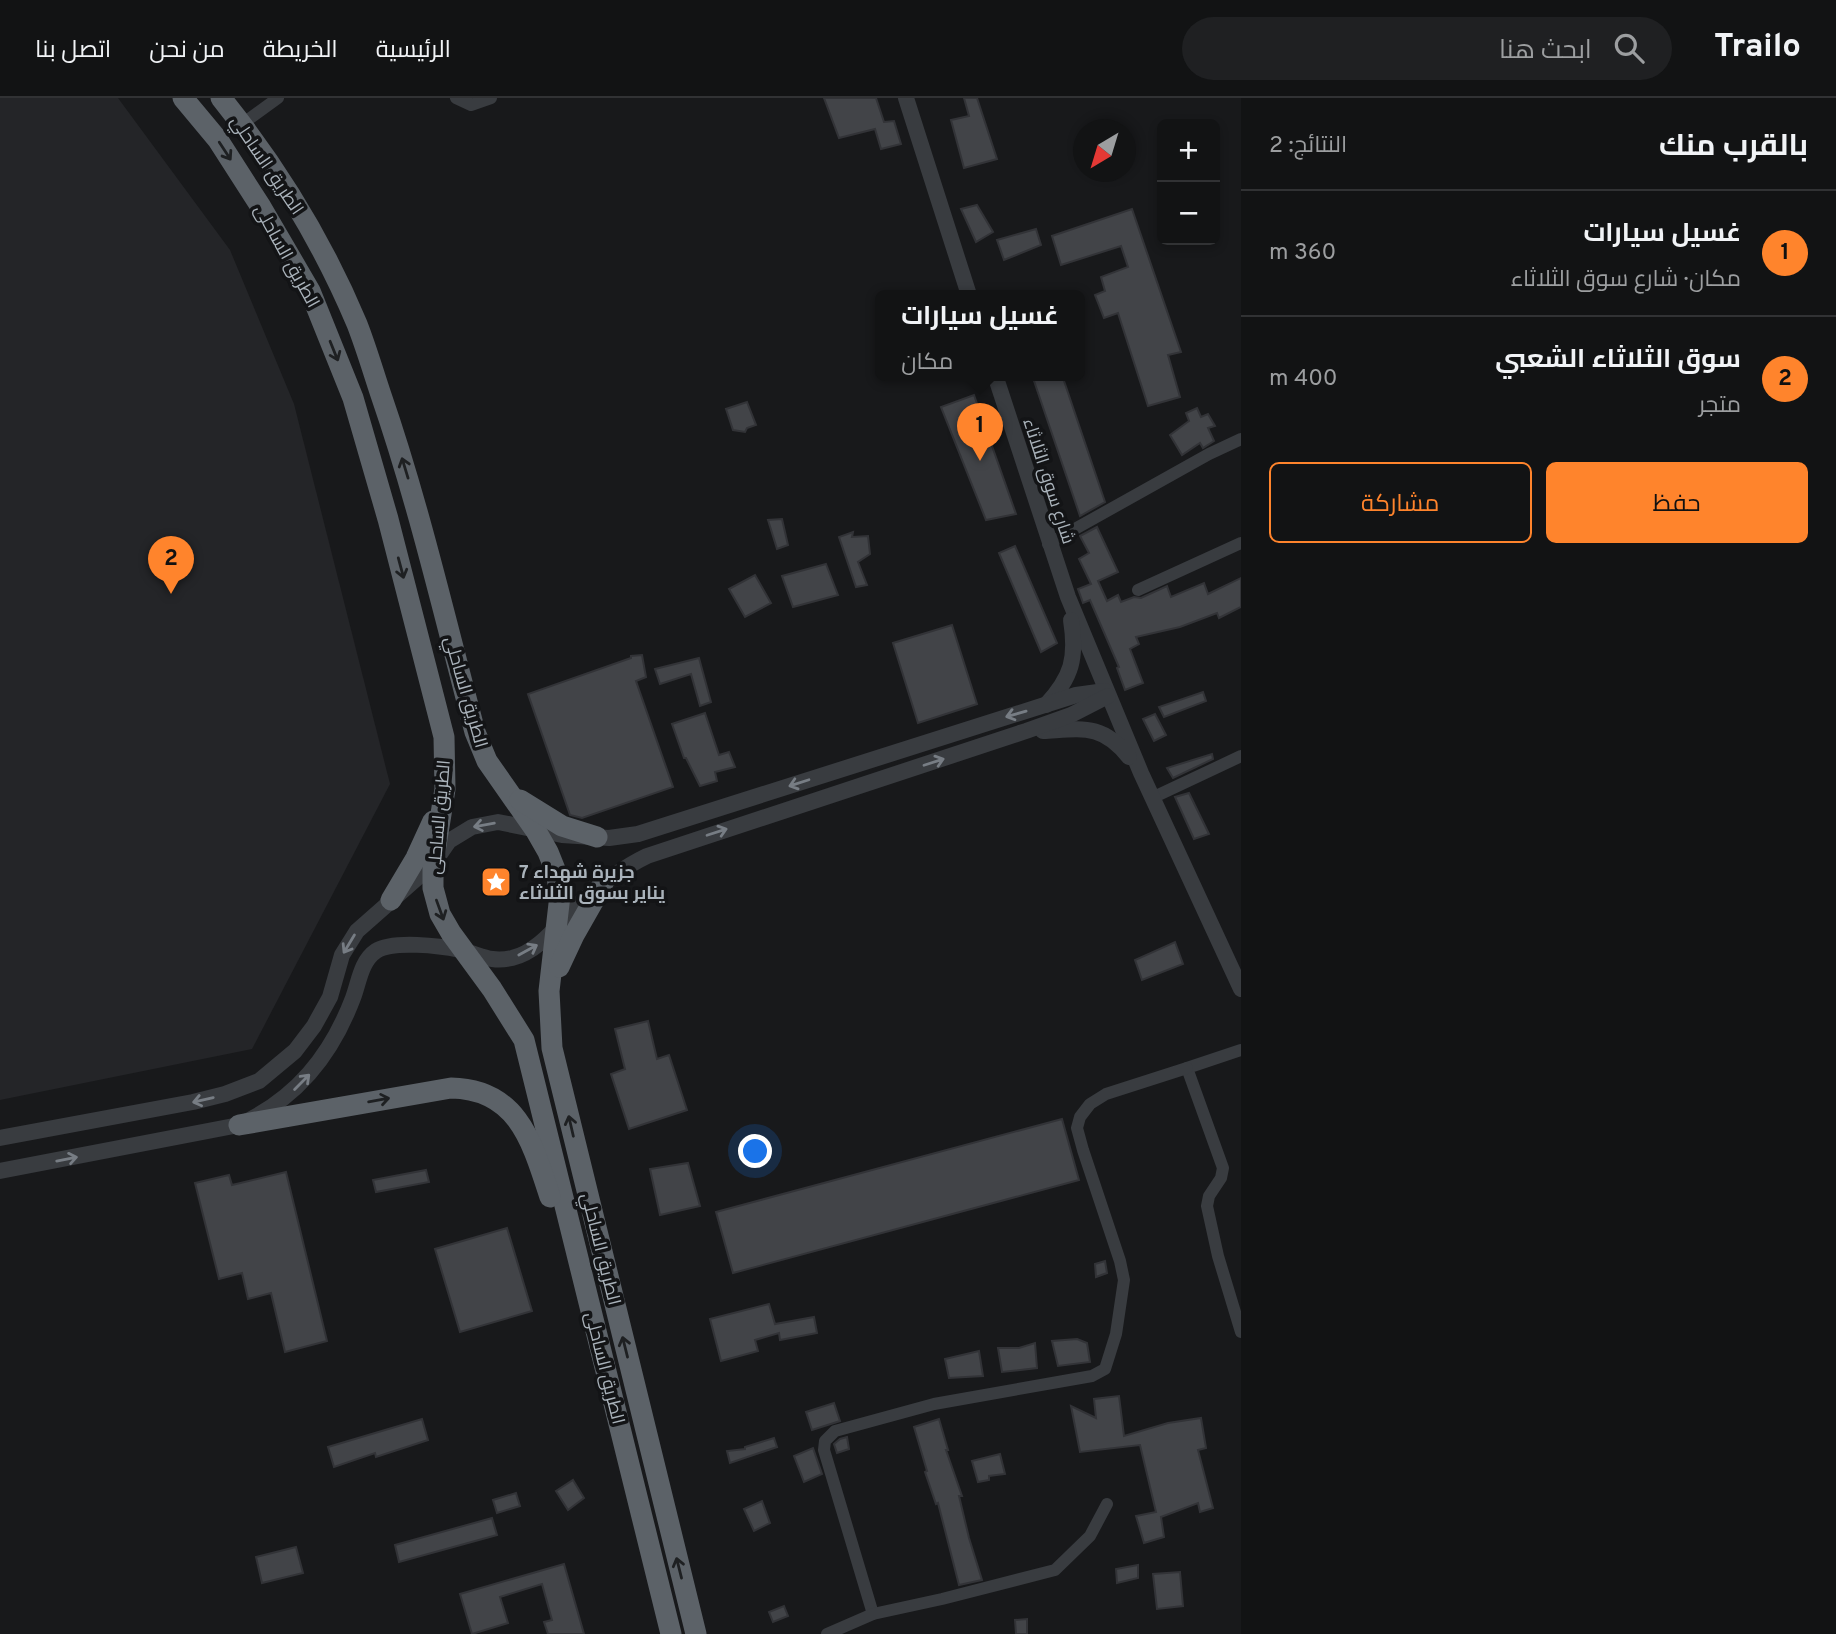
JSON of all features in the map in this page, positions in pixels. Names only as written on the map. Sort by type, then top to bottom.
[{"type":"highway","name":"الطريق الساحلى","points":[[183,98],[218,140],[310,291],[353,398],[388,519],[444,737],[445,789],[433,864],[433,888],[440,914],[524,1040],[671,1634]]},
{"type":"highway","name":"الطريق الساحلي","points":[[221,98],[287,190],[321,250],[357,325],[416,503],[475,732],[487,761],[536,831],[556,872],[560,895],[550,991],[552,1048],[696,1634]]},
{"type":"highway","points":[[503,786],[542,816],[597,837]]},
{"type":"highway","points":[[391,900],[422,846],[445,789]]},
{"type":"highway","points":[[550,991],[574,935],[603,884]]},
{"type":"highway","points":[[239,1125],[451,1088],[486,1094],[507,1107],[523,1125],[564,1233],[579,1264]]},
{"type":"street","points":[[242,124],[278,98]]},
{"type":"street","points":[[456,98],[471,105],[491,98]]},
{"type":"street","points":[[906,98],[967,290]]},
{"type":"street","name":"شارع سوق الثلاثاء","points":[[997,381],[1048,544],[1068,597]]},
{"type":"street","points":[[1048,544],[1209,454],[1241,439]]},
{"type":"street","points":[[1138,590],[1241,543]]},
{"type":"street","points":[[1068,597],[1142,773],[1241,989]]},
{"type":"street","points":[[1045,705],[1062,686],[1072,664],[1074,636],[1068,597]]},
{"type":"street","points":[[0,1138],[192,1102],[225,1094],[259,1081],[284,1062],[304,1039],[330,998],[338,968],[349,943],[363,923],[433,864],[449,841],[472,827],[498,822],[536,831],[597,837],[638,834],[1045,705],[1085,693],[1107,693]]},
{"type":"street","points":[[0,1171],[239,1125],[281,1101],[317,1066],[336,1037],[365,964],[374,953],[394,946],[463,950],[486,959],[510,958],[533,949],[603,884],[647,856],[1026,732],[1084,710],[1107,693]]},
{"type":"street","points":[[1026,732],[1079,728],[1101,733],[1120,746],[1142,773]]},
{"type":"street","points":[[1154,797],[1241,757]]},
{"type":"street","points":[[873,1614],[824,1450],[825,1441],[835,1431],[934,1404],[1092,1376],[1105,1369],[1116,1334],[1124,1280],[1077,1128],[1080,1117],[1090,1104],[1106,1094],[1241,1050]]},
{"type":"street","points":[[1187,1068],[1223,1168],[1207,1206],[1218,1256],[1241,1332]]},
{"type":"street","points":[[827,1634],[873,1614],[1055,1570],[1090,1536],[1107,1504]]},
{"type":"shaded area","points":[[0,98],[118,98],[230,250],[294,404],[390,784],[252,1049],[0,1100]]},
{"type":"building","points":[[824,98],[876,98],[884,122],[894,121],[901,144],[881,149],[875,129],[839,138]]},
{"type":"building","points":[[964,98],[977,98],[997,159],[964,168],[951,120],[969,116]]},
{"type":"building","points":[[977,205],[993,232],[976,242],[961,209]]},
{"type":"building","points":[[1132,209],[1181,352],[1168,355],[1180,397],[1148,406],[1118,313],[1104,318],[1095,295],[1105,291],[1101,277],[1128,267],[1121,246],[1061,265],[1052,236]]},
{"type":"building","points":[[1036,229],[1041,245],[1004,260],[997,240]]},
{"type":"building","points":[[1034,381],[1064,381],[1105,502],[1080,516]]},
{"type":"building","points":[[974,395],[1016,514],[986,520],[941,407]]},
{"type":"building","points":[[747,402],[756,425],[747,428],[745,432],[733,430],[726,409]]},
{"type":"building","points":[[1197,408],[1201,417],[1208,414],[1215,426],[1208,428],[1214,441],[1203,448],[1200,443],[1182,455],[1170,435],[1189,421],[1186,413]]},
{"type":"building","points":[[782,519],[788,545],[777,549],[768,520]]},
{"type":"building","points":[[1097,527],[1118,572],[1098,581],[1107,601],[1118,595],[1121,602],[1134,597],[1141,598],[1167,586],[1171,597],[1204,583],[1208,594],[1241,578],[1241,607],[1219,618],[1217,613],[1180,627],[1136,637],[1139,644],[1130,649],[1143,683],[1125,690],[1117,668],[1119,667],[1090,600],[1083,603],[1078,589],[1091,584],[1079,559],[1089,553],[1080,536]]},
{"type":"building","points":[[853,532],[852,537],[868,536],[870,554],[858,562],[867,585],[856,587],[839,537]]},
{"type":"building","points":[[1015,546],[1057,643],[1041,652],[999,553]]},
{"type":"building","points":[[826,564],[838,595],[793,607],[782,576]]},
{"type":"building","points":[[755,575],[771,603],[745,617],[729,589]]},
{"type":"building","points":[[952,625],[977,704],[918,723],[893,643]]},
{"type":"building","points":[[642,655],[646,677],[636,681],[673,787],[582,818],[570,815],[528,694],[631,656]]},
{"type":"building","points":[[699,658],[711,702],[700,706],[691,674],[660,684],[655,669]]},
{"type":"building","points":[[1203,692],[1206,701],[1164,717],[1159,707]]},
{"type":"building","points":[[705,713],[719,755],[729,752],[735,767],[715,772],[717,781],[700,786],[684,758],[672,724]]},
{"type":"building","points":[[1155,714],[1166,735],[1154,741],[1143,719]]},
{"type":"building","points":[[1212,754],[1213,759],[1173,778],[1167,768]]},
{"type":"building","points":[[1189,793],[1209,834],[1194,839],[1175,797]]},
{"type":"building","points":[[1175,942],[1183,964],[1142,980],[1135,960]]},
{"type":"building","points":[[648,1021],[657,1059],[669,1055],[687,1110],[629,1129],[611,1074],[625,1069],[615,1029]]},
{"type":"building","points":[[1062,1119],[1079,1180],[733,1273],[716,1212]]},
{"type":"building","points":[[688,1163],[700,1206],[660,1215],[650,1169]]},
{"type":"building","points":[[426,1170],[429,1182],[376,1192],[373,1180]]},
{"type":"building","points":[[286,1172],[327,1341],[285,1352],[271,1293],[248,1299],[242,1273],[219,1279],[195,1183],[229,1175],[232,1185]]},
{"type":"building","points":[[507,1228],[532,1311],[460,1332],[435,1249]]},
{"type":"building","points":[[1105,1261],[1107,1273],[1096,1277],[1095,1264]]},
{"type":"building","points":[[769,1304],[775,1324],[814,1317],[817,1333],[780,1340],[779,1333],[755,1340],[758,1351],[721,1361],[710,1319]]},
{"type":"building","points":[[1077,1339],[1087,1343],[1090,1362],[1058,1366],[1052,1341]]},
{"type":"building","points":[[1035,1343],[1037,1368],[1002,1372],[998,1348],[1019,1348]]},
{"type":"building","points":[[979,1351],[983,1376],[949,1378],[945,1359]]},
{"type":"building","points":[[1119,1396],[1124,1436],[1168,1423],[1201,1418],[1206,1448],[1198,1450],[1213,1508],[1200,1512],[1198,1503],[1161,1517],[1164,1537],[1144,1543],[1136,1516],[1156,1512],[1140,1445],[1080,1452],[1071,1406],[1096,1418],[1094,1399]]},
{"type":"building","points":[[834,1403],[840,1421],[812,1430],[806,1412]]},
{"type":"building","points":[[422,1419],[428,1440],[376,1457],[375,1453],[334,1467],[328,1447]]},
{"type":"building","points":[[939,1419],[946,1450],[962,1496],[959,1496],[982,1580],[959,1585],[938,1503],[936,1504],[925,1472],[927,1471],[914,1427]]},
{"type":"building","points":[[847,1437],[849,1449],[837,1453],[834,1444]]},
{"type":"building","points":[[774,1438],[777,1447],[730,1463],[727,1451],[745,1449]]},
{"type":"building","points":[[813,1448],[822,1474],[804,1482],[794,1456]]},
{"type":"building","points":[[1000,1454],[1005,1474],[989,1476],[989,1480],[978,1482],[972,1461]]},
{"type":"building","points":[[573,1480],[584,1498],[568,1510],[556,1491]]},
{"type":"building","points":[[516,1493],[520,1506],[497,1513],[493,1500]]},
{"type":"building","points":[[762,1501],[770,1523],[754,1531],[744,1509]]},
{"type":"building","points":[[492,1518],[497,1535],[399,1562],[395,1545]]},
{"type":"building","points":[[296,1547],[303,1573],[262,1583],[256,1557]]},
{"type":"building","points":[[564,1564],[584,1634],[548,1634],[544,1622],[552,1620],[542,1584],[500,1597],[508,1623],[472,1634],[460,1594]]},
{"type":"building","points":[[1138,1565],[1138,1578],[1117,1583],[1116,1569]]},
{"type":"building","points":[[1180,1572],[1183,1606],[1157,1609],[1153,1574]]},
{"type":"building","points":[[784,1606],[788,1616],[773,1622],[769,1612]]},
{"type":"building","points":[[1027,1619],[1027,1634],[1016,1634],[1015,1620]]},
{"type":"place","name":"غسيل سيارات","points":[[980,461]]},
{"type":"place","name":"سوق الثلاثاء الشعبي","points":[[171,594]]},
{"type":"place","name":"جزيرة شهداء 7 يناير بسوق الثلاثاء","points":[[496,882]]}]
